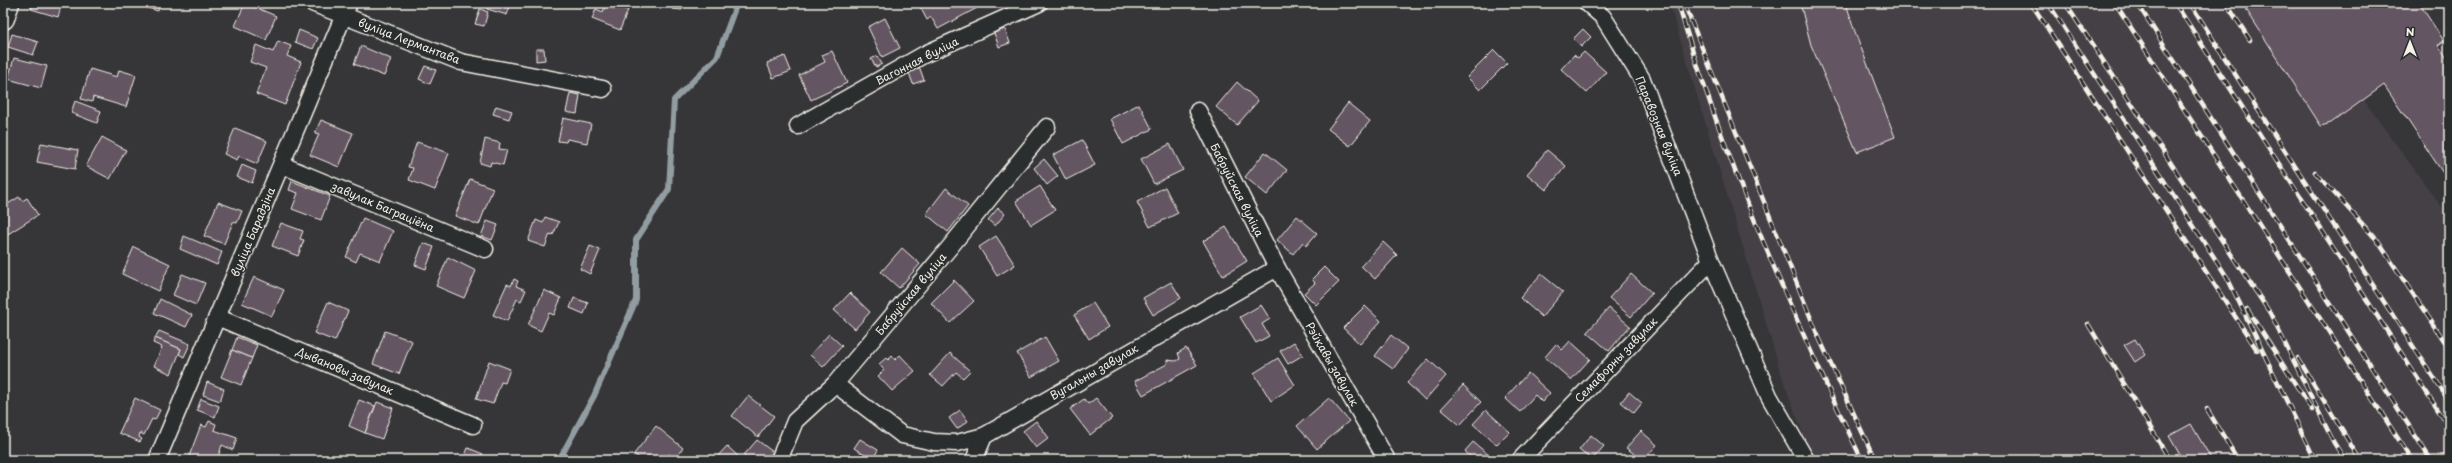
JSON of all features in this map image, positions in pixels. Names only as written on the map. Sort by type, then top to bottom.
[{"type":"main road","points":[[3,18],[8,3]]},
{"type":"street","name":"вуліца Лермантава","points":[[312,3],[347,9],[461,62],[603,89]]},
{"type":"street","name":"Вагонная вуліца","points":[[798,126],[926,54],[1038,3]]},
{"type":"street","name":"Паравозная вуліца","points":[[1587,3],[1603,17],[1642,79],[1711,261],[1769,396],[1806,460]]},
{"type":"street","name":"вуліца Барадзіна","points":[[157,460],[347,9]]},
{"type":"street","name":"Бабруйская вуліца","points":[[1198,111],[1277,268]]},
{"type":"street","name":"Бабруйская вуліца","points":[[780,460],[795,421],[835,384],[950,247],[1047,127]]},
{"type":"street","name":"завулак Баграціёна","points":[[282,165],[485,249]]},
{"type":"street","name":"Семафорны завулак","points":[[1520,460],[1711,261]]},
{"type":"street","name":"Вугальны завулак","points":[[835,384],[902,435],[934,442],[957,443],[984,436],[1277,268]]},
{"type":"street","name":"Рэйкавы завулак","points":[[1277,268],[1387,460]]},
{"type":"street","name":"Дывановы завулак","points":[[217,316],[473,426]]},
{"type":"street","points":[[974,460],[984,436]]},
{"type":"shaded area","points":[[1669,3],[2362,3],[2326,48],[2449,217],[2449,460],[1813,460],[1784,383]]},
{"type":"building","points":[[33,3],[62,3],[58,17],[31,9]]},
{"type":"building","points":[[142,3],[161,3],[158,11],[141,6]]},
{"type":"building","points":[[245,3],[276,16],[266,40],[235,26]]},
{"type":"building","points":[[489,3],[511,3],[507,15],[487,9]]},
{"type":"building","points":[[606,3],[628,10],[620,30],[592,19],[596,9],[603,12]]},
{"type":"building","points":[[672,3],[683,3],[682,10],[672,9]]},
{"type":"building","points":[[918,3],[974,3],[977,8],[938,29],[931,17],[927,20]]},
{"type":"building","points":[[1800,3],[1846,3],[1854,29],[1895,137],[1857,152],[1811,45]]},
{"type":"building","points":[[2242,3],[2419,3],[2444,41],[2438,45],[2449,61],[2449,182],[2384,85],[2331,123],[2321,126]]},
{"type":"building","points":[[480,9],[488,12],[484,26],[475,24]]},
{"type":"building","points":[[885,18],[900,48],[882,57],[868,27]]},
{"type":"building","points":[[1005,29],[1010,43],[999,47],[994,33]]},
{"type":"building","points":[[1583,29],[1591,37],[1581,47],[1573,39]]},
{"type":"building","points":[[299,30],[318,38],[313,49],[295,42]]},
{"type":"building","points":[[12,34],[38,42],[33,55],[8,47]]},
{"type":"building","points":[[278,41],[291,46],[287,56],[301,62],[285,105],[256,94],[266,68],[250,62],[256,45],[273,52]]},
{"type":"building","points":[[361,46],[391,59],[384,76],[354,64]]},
{"type":"building","points":[[536,49],[544,49],[545,60],[536,61]]},
{"type":"building","points":[[1494,50],[1507,63],[1480,90],[1467,77]]},
{"type":"building","points":[[832,51],[847,83],[811,100],[799,75],[825,62],[822,55]]},
{"type":"building","points":[[1584,52],[1606,72],[1587,93],[1561,69],[1574,55],[1578,58]]},
{"type":"building","points":[[785,56],[791,71],[773,78],[767,63]]},
{"type":"building","points":[[877,56],[882,64],[876,67],[871,59]]},
{"type":"building","points":[[14,58],[47,66],[41,88],[8,79]]},
{"type":"building","points":[[425,66],[436,70],[430,84],[419,79]]},
{"type":"building","points":[[919,66],[924,80],[913,84],[908,70]]},
{"type":"building","points":[[90,69],[117,77],[119,70],[136,75],[126,107],[93,97],[92,102],[81,99]]},
{"type":"building","points":[[1237,82],[1258,101],[1237,125],[1216,107]]},
{"type":"building","points":[[570,93],[580,95],[577,114],[566,112]]},
{"type":"building","points":[[75,101],[101,111],[97,123],[71,113]]},
{"type":"building","points":[[1348,103],[1370,121],[1350,146],[1328,129]]},
{"type":"building","points":[[1139,104],[1152,129],[1123,144],[1110,119]]},
{"type":"building","points":[[496,106],[512,111],[509,119],[493,114]]},
{"type":"building","points":[[563,118],[591,124],[587,143],[567,139],[566,142],[558,141]]},
{"type":"building","points":[[321,120],[353,133],[339,167],[310,155],[319,134],[315,133]]},
{"type":"building","points":[[235,128],[267,141],[257,164],[239,156],[237,160],[224,154]]},
{"type":"building","points":[[102,137],[126,150],[110,179],[86,166]]},
{"type":"building","points":[[485,139],[500,143],[499,149],[507,150],[503,165],[491,162],[490,166],[480,163]]},
{"type":"building","points":[[1082,140],[1095,165],[1066,180],[1053,155]]},
{"type":"building","points":[[417,142],[449,153],[435,190],[409,180],[413,168],[408,167]]},
{"type":"building","points":[[41,143],[78,150],[75,169],[37,162]]},
{"type":"building","points":[[1170,144],[1183,170],[1154,184],[1141,159]]},
{"type":"building","points":[[1547,150],[1566,166],[1546,190],[1527,174]]},
{"type":"building","points":[[1265,152],[1287,170],[1267,195],[1245,177]]},
{"type":"building","points":[[1044,159],[1058,176],[1047,185],[1034,168]]},
{"type":"building","points":[[242,165],[256,171],[252,183],[237,177]]},
{"type":"building","points":[[470,179],[493,188],[479,225],[455,216]]},
{"type":"building","points":[[292,181],[330,196],[321,220],[292,209],[298,193],[289,190]]},
{"type":"building","points":[[1040,186],[1055,210],[1031,225],[1016,201]]},
{"type":"building","points":[[1165,187],[1178,213],[1150,227],[1137,202]]},
{"type":"building","points":[[946,188],[968,206],[948,232],[926,214]]},
{"type":"building","points":[[19,197],[22,201],[27,198],[38,215],[8,234],[3,225],[3,207]]},
{"type":"building","points":[[218,202],[242,211],[237,223],[233,222],[224,244],[204,236]]},
{"type":"building","points":[[998,208],[1005,214],[995,226],[988,220]]},
{"type":"building","points":[[1297,216],[1317,233],[1306,246],[1303,242],[1293,254],[1277,240]]},
{"type":"building","points":[[545,217],[559,222],[553,235],[550,234],[545,247],[528,241],[536,220],[543,223]]},
{"type":"building","points":[[363,218],[393,231],[380,261],[360,253],[356,262],[346,257]]},
{"type":"building","points":[[487,221],[498,225],[492,240],[481,236]]},
{"type":"building","points":[[281,223],[303,231],[300,239],[304,240],[298,256],[272,246]]},
{"type":"building","points":[[1226,227],[1247,261],[1223,276],[1203,241]]},
{"type":"building","points":[[184,236],[222,252],[217,265],[180,249]]},
{"type":"building","points":[[996,236],[1015,265],[997,276],[979,247]]},
{"type":"building","points":[[1383,242],[1397,255],[1375,279],[1361,266]]},
{"type":"building","points":[[423,243],[434,247],[426,269],[415,265]]},
{"type":"building","points":[[590,246],[600,250],[590,274],[580,269]]},
{"type":"building","points":[[134,247],[170,264],[158,291],[122,274]]},
{"type":"building","points":[[902,248],[920,264],[899,288],[881,272]]},
{"type":"building","points":[[448,257],[476,271],[464,298],[436,286]]},
{"type":"building","points":[[1324,267],[1339,282],[1316,305],[1304,293],[1315,283],[1312,279]]},
{"type":"building","points":[[182,274],[205,283],[196,305],[173,295]]},
{"type":"building","points":[[1541,274],[1563,292],[1542,317],[1520,298]]},
{"type":"building","points":[[1631,274],[1652,293],[1631,317],[1609,298]]},
{"type":"building","points":[[254,277],[284,290],[272,316],[242,303]]},
{"type":"building","points":[[514,279],[518,281],[516,286],[526,290],[521,301],[517,299],[507,321],[493,315],[507,284],[511,286]]},
{"type":"building","points":[[954,280],[974,301],[950,323],[931,303]]},
{"type":"building","points":[[1171,282],[1181,298],[1153,315],[1143,298]]},
{"type":"building","points":[[544,290],[561,298],[554,315],[549,313],[541,331],[528,325]]},
{"type":"building","points":[[850,293],[870,312],[855,329],[834,310]]},
{"type":"building","points":[[574,298],[588,303],[584,314],[570,308]]},
{"type":"building","points":[[160,299],[192,315],[186,327],[154,313]]},
{"type":"building","points":[[328,302],[348,311],[335,341],[314,333]]},
{"type":"building","points":[[1093,303],[1108,327],[1089,339],[1074,315]]},
{"type":"building","points":[[1261,305],[1270,319],[1262,324],[1269,336],[1256,343],[1240,317]]},
{"type":"building","points":[[1365,306],[1381,321],[1360,344],[1343,328]]},
{"type":"building","points":[[1609,308],[1630,326],[1609,351],[1587,332]]},
{"type":"building","points":[[159,331],[190,344],[184,357],[179,354],[181,349],[155,338]]},
{"type":"building","points":[[385,331],[412,341],[399,374],[373,364]]},
{"type":"building","points":[[829,334],[842,346],[823,367],[810,355]]},
{"type":"building","points":[[1391,335],[1408,349],[1393,369],[1375,356]]},
{"type":"building","points":[[237,337],[257,345],[252,358],[232,350]]},
{"type":"building","points":[[1045,337],[1059,361],[1031,377],[1017,353]]},
{"type":"building","points":[[155,338],[181,349],[171,374],[154,366],[162,347],[153,343]]},
{"type":"building","points":[[2135,339],[2145,355],[2135,362],[2124,345]]},
{"type":"building","points":[[1570,341],[1590,359],[1571,380],[1545,357],[1556,344],[1562,350]]},
{"type":"building","points":[[1294,342],[1303,355],[1288,364],[1280,351]]},
{"type":"building","points":[[1186,348],[1197,365],[1143,395],[1135,381],[1167,364],[1167,360],[1176,361],[1180,359],[1178,353]]},
{"type":"building","points":[[232,350],[252,358],[241,385],[221,377]]},
{"type":"building","points":[[950,353],[970,371],[963,378],[956,372],[943,386],[930,375]]},
{"type":"building","points":[[900,355],[915,371],[892,391],[878,376],[884,370],[879,364],[886,358],[888,360],[892,356],[895,360]]},
{"type":"building","points":[[1278,358],[1295,385],[1271,401],[1254,373]]},
{"type":"building","points":[[1428,359],[1446,376],[1425,400],[1407,383]]},
{"type":"building","points":[[489,361],[510,369],[505,383],[501,382],[493,404],[476,399]]},
{"type":"building","points":[[1528,373],[1550,393],[1542,402],[1535,395],[1520,412],[1505,398]]},
{"type":"building","points":[[207,382],[224,389],[220,401],[203,395]]},
{"type":"building","points":[[1463,385],[1481,402],[1460,425],[1441,409]]},
{"type":"building","points":[[1629,392],[1642,403],[1634,413],[1621,402]]},
{"type":"building","points":[[748,396],[774,416],[758,437],[732,416]]},
{"type":"building","points":[[135,398],[160,410],[155,420],[152,419],[144,435],[140,433],[139,437],[142,439],[140,442],[119,433]]},
{"type":"building","points":[[1096,398],[1112,418],[1090,435],[1070,409],[1084,399],[1088,404]]},
{"type":"building","points":[[1329,398],[1349,421],[1317,449],[1297,426]]},
{"type":"building","points":[[201,399],[219,406],[215,417],[197,410]]},
{"type":"building","points":[[359,400],[375,406],[365,433],[349,426]]},
{"type":"building","points":[[377,402],[393,408],[382,439],[365,433]]},
{"type":"building","points":[[960,410],[968,421],[957,429],[949,418]]},
{"type":"building","points":[[1486,410],[1510,432],[1497,445],[1473,424]]},
{"type":"building","points":[[209,421],[216,424],[214,430],[237,438],[233,450],[222,445],[217,460],[188,459],[201,425],[206,427]]},
{"type":"building","points":[[1036,421],[1049,438],[1036,448],[1023,431]]},
{"type":"building","points":[[2191,424],[2212,460],[2183,460],[2169,436]]},
{"type":"building","points":[[656,426],[683,448],[674,459],[669,454],[664,460],[641,460],[634,454]]},
{"type":"building","points":[[1641,431],[1657,445],[1643,460],[1626,448]]},
{"type":"building","points":[[1591,435],[1604,446],[1592,460],[1579,450]]},
{"type":"building","points":[[860,439],[878,450],[872,460],[854,448]]},
{"type":"building","points":[[757,440],[773,452],[766,460],[750,460],[744,455]]},
{"type":"building","points":[[1473,442],[1490,456],[1487,460],[1473,460],[1465,451]]},
{"type":"building","points":[[727,446],[742,460],[714,460]]},
{"type":"building","points":[[468,448],[483,454],[481,460],[463,460]]},
{"type":"waterway","points":[[559,460],[594,396],[636,300],[636,240],[669,189],[674,100],[717,57],[737,3]]},
{"type":"railway","points":[[1678,3],[1696,62],[1738,178],[1810,349],[1862,460]]},
{"type":"railway","points":[[1684,3],[1816,331],[1875,460]]},
{"type":"railway","points":[[2031,3],[2257,350]]},
{"type":"railway","points":[[2048,3],[2227,277],[2315,460]]},
{"type":"railway","points":[[2065,3],[2270,313],[2334,443],[2345,460]]},
{"type":"railway","points":[[2115,3],[2412,460]]},
{"type":"railway","points":[[2137,3],[2431,460]]},
{"type":"railway","points":[[2175,3],[2449,427]]},
{"type":"railway","points":[[2190,3],[2249,96],[2449,401]]},
{"type":"railway","points":[[2226,3],[2250,40]]},
{"type":"railway","points":[[2315,172],[2377,240],[2449,348]]},
{"type":"railway","points":[[2247,309],[2312,410]]},
{"type":"railway","points":[[2088,324],[2170,460]]},
{"type":"railway","points":[[2298,358],[2360,460]]},
{"type":"railway","points":[[2207,409],[2238,460]]}]
